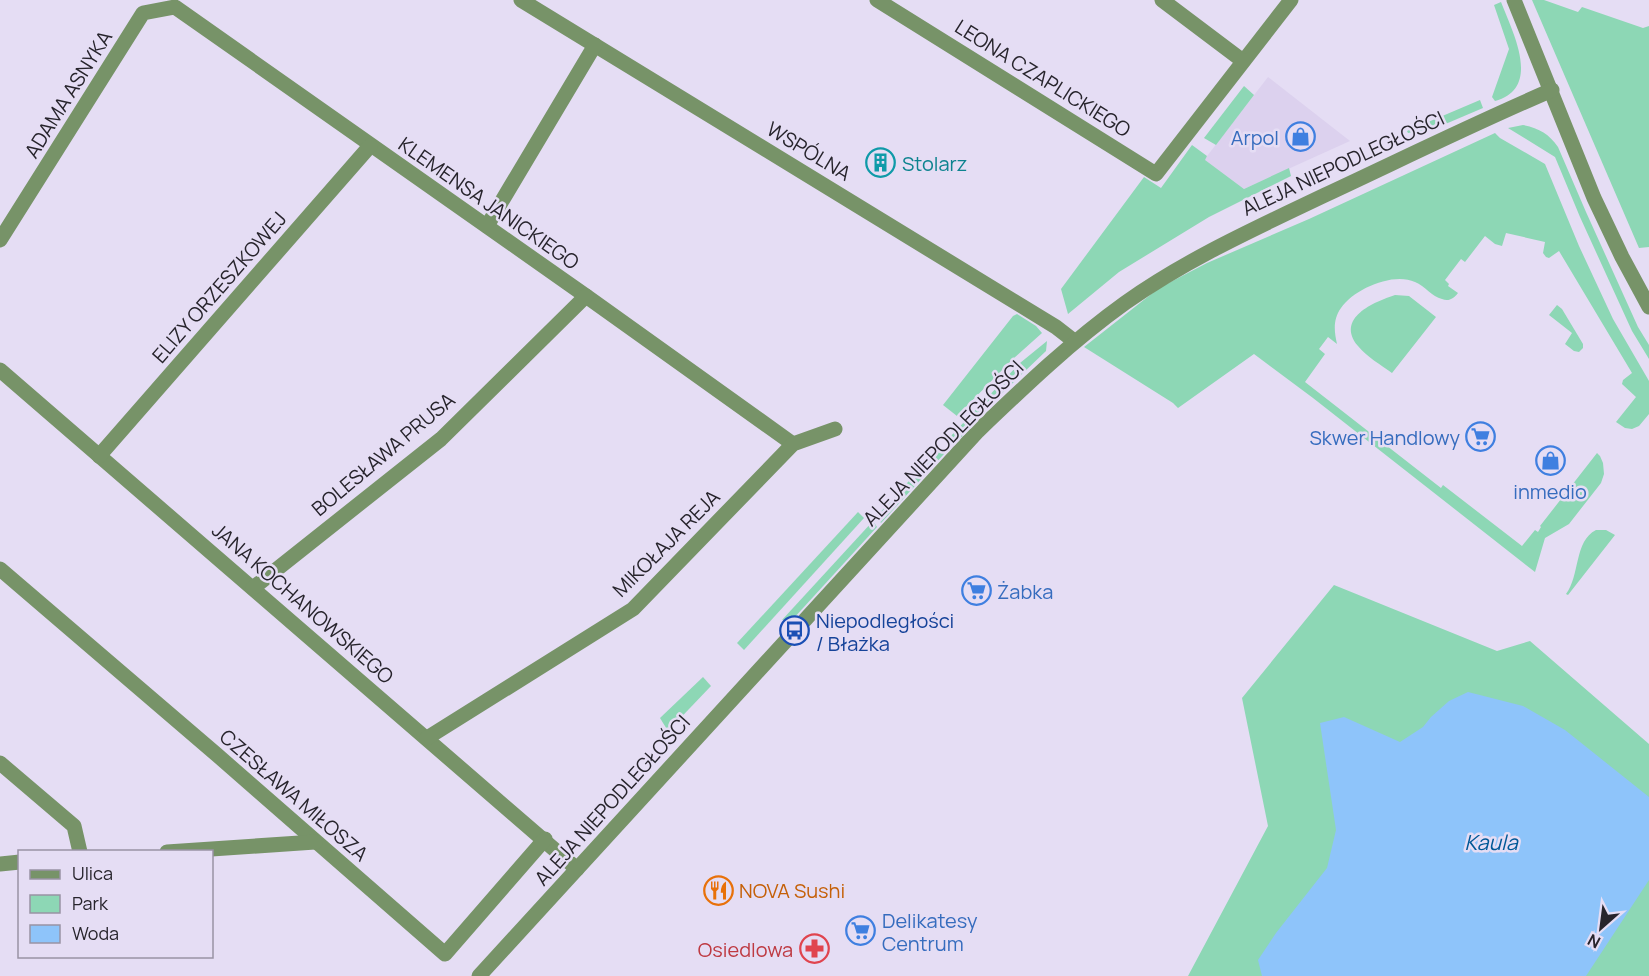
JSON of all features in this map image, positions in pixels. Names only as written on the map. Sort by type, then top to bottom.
[{"type":"street","name":"WSPÓLNA","points":[[521,0],[1056,327],[1074,341]]},
{"type":"street","name":"LEONA CZAPLICKIEGO","points":[[877,0],[1155,174],[1244,61]]},
{"type":"street","points":[[1162,0],[1244,61],[1291,0]]},
{"type":"street","points":[[1514,0],[1594,198],[1649,307]]},
{"type":"street","name":"KLEMENSA JANICKIEGO","points":[[159,10],[175,7],[792,444]]},
{"type":"street","name":"ADAMA ASNYKA","points":[[0,240],[143,14],[159,10]]},
{"type":"street","points":[[487,226],[595,45]]},
{"type":"street","name":"ALEJA NIEPODLEGŁOŚCI","points":[[479,976],[978,431],[1074,341],[1168,274],[1219,246],[1493,115],[1552,90]]},
{"type":"street","name":"ELIZY ORZESZKOWEJ","points":[[99,456],[370,146]]},
{"type":"street","name":"BOLESŁAWA PRUSA","points":[[254,588],[441,439],[586,296]]},
{"type":"street","name":"JANA KOCHANOWSKIEGO","points":[[0,370],[577,869]]},
{"type":"street","name":"MIKOŁAJA REJA","points":[[427,738],[633,609],[792,444],[835,429]]},
{"type":"street","name":"CZESŁAWA MIŁOSZA","points":[[0,569],[445,954],[545,839]]},
{"type":"street","points":[[0,762],[74,826],[80,850]]},
{"type":"street","points":[[196,850],[315,842]]},
{"type":"street","points":[[0,864],[18,862]]},
{"type":"shaded area","points":[[1268,77],[1350,141],[1244,189],[1204,160]]},
{"type":"green space","points":[[1532,0],[1544,0],[1578,12],[1582,7],[1643,28],[1649,26],[1649,247],[1639,248]]},
{"type":"green space","points":[[1501,2],[1517,43],[1521,72],[1518,84],[1509,94],[1495,101],[1492,97],[1509,49],[1494,5]]},
{"type":"green space","points":[[1244,86],[1254,95],[1216,145],[1204,138]]},
{"type":"green space","points":[[1480,100],[1483,108],[1436,128],[1408,133],[1407,131]]},
{"type":"green space","points":[[1523,125],[1543,132],[1558,147],[1638,327],[1649,345],[1649,359],[1632,331],[1555,157],[1508,128]]},
{"type":"green space","points":[[1495,133],[1545,164],[1579,246],[1613,319],[1649,381],[1649,414],[1639,426],[1632,429],[1625,428],[1616,422],[1636,397],[1622,384],[1623,380],[1632,373],[1559,251],[1549,258],[1546,257],[1543,253],[1545,242],[1506,233],[1502,246],[1495,244],[1485,236],[1465,262],[1461,259],[1445,280],[1448,286],[1458,293],[1451,299],[1438,298],[1419,284],[1406,279],[1375,284],[1355,295],[1341,308],[1335,321],[1337,344],[1328,337],[1319,349],[1325,354],[1305,382],[1441,488],[1443,485],[1522,546],[1535,530],[1538,532],[1540,526],[1597,453],[1603,463],[1604,474],[1601,483],[1569,524],[1545,538],[1535,572],[1254,354],[1178,408],[1084,347],[1159,288],[1207,263],[1309,219]]},
{"type":"green space","points":[[1192,145],[1207,156],[1205,160],[1244,189],[1289,168],[1291,176],[1209,217],[1119,272],[1068,314],[1061,289],[1144,177],[1161,188]]},
{"type":"green space","points":[[1395,295],[1409,296],[1436,317],[1392,373],[1358,346],[1352,336],[1351,327],[1354,319],[1368,307]]},
{"type":"green space","points":[[1557,305],[1562,309],[1583,344],[1579,352],[1565,344],[1572,333],[1549,315]]},
{"type":"green space","points":[[1017,314],[1036,326],[1042,333],[957,416],[943,405],[1013,316]]},
{"type":"green space","points":[[1047,341],[1046,351],[994,401],[955,444],[948,439],[1020,363]]},
{"type":"green space","points":[[939,448],[944,454],[881,523],[877,516]]},
{"type":"green space","points":[[858,512],[864,518],[744,650],[737,643]]},
{"type":"green space","points":[[873,521],[877,527],[793,619],[782,620]]},
{"type":"green space","points":[[1596,530],[1606,530],[1615,535],[1568,595],[1566,594],[1574,578],[1584,542]]},
{"type":"green space","name":"Kaula","points":[[1334,585],[1497,651],[1530,641],[1649,744],[1649,976],[1188,976],[1268,826],[1242,698]]},
{"type":"green space","points":[[703,677],[711,686],[668,731],[660,718]]},
{"type":"water","name":"Kaula","points":[[1468,692],[1523,706],[1565,730],[1649,797],[1649,880],[1586,976],[1262,976],[1258,960],[1276,933],[1327,868],[1336,830],[1320,723],[1344,717],[1400,742],[1423,727],[1449,701]]},
{"type":"place","name":"Arpol","points":[[1300,137]]},
{"type":"place","name":"Stolarz","points":[[881,163]]},
{"type":"place","name":"Skwer Handlowy","points":[[1481,437]]},
{"type":"place","name":"inmedio","points":[[1550,461]]},
{"type":"place","name":"Żabka","points":[[976,591]]},
{"type":"place","name":"Niepodległości / Błażka","points":[[795,631]]},
{"type":"place","name":"NOVA Sushi","points":[[718,890]]},
{"type":"place","name":"Delikatesy Centrum","points":[[861,931]]},
{"type":"place","name":"Osiedlowa","points":[[814,949]]}]
